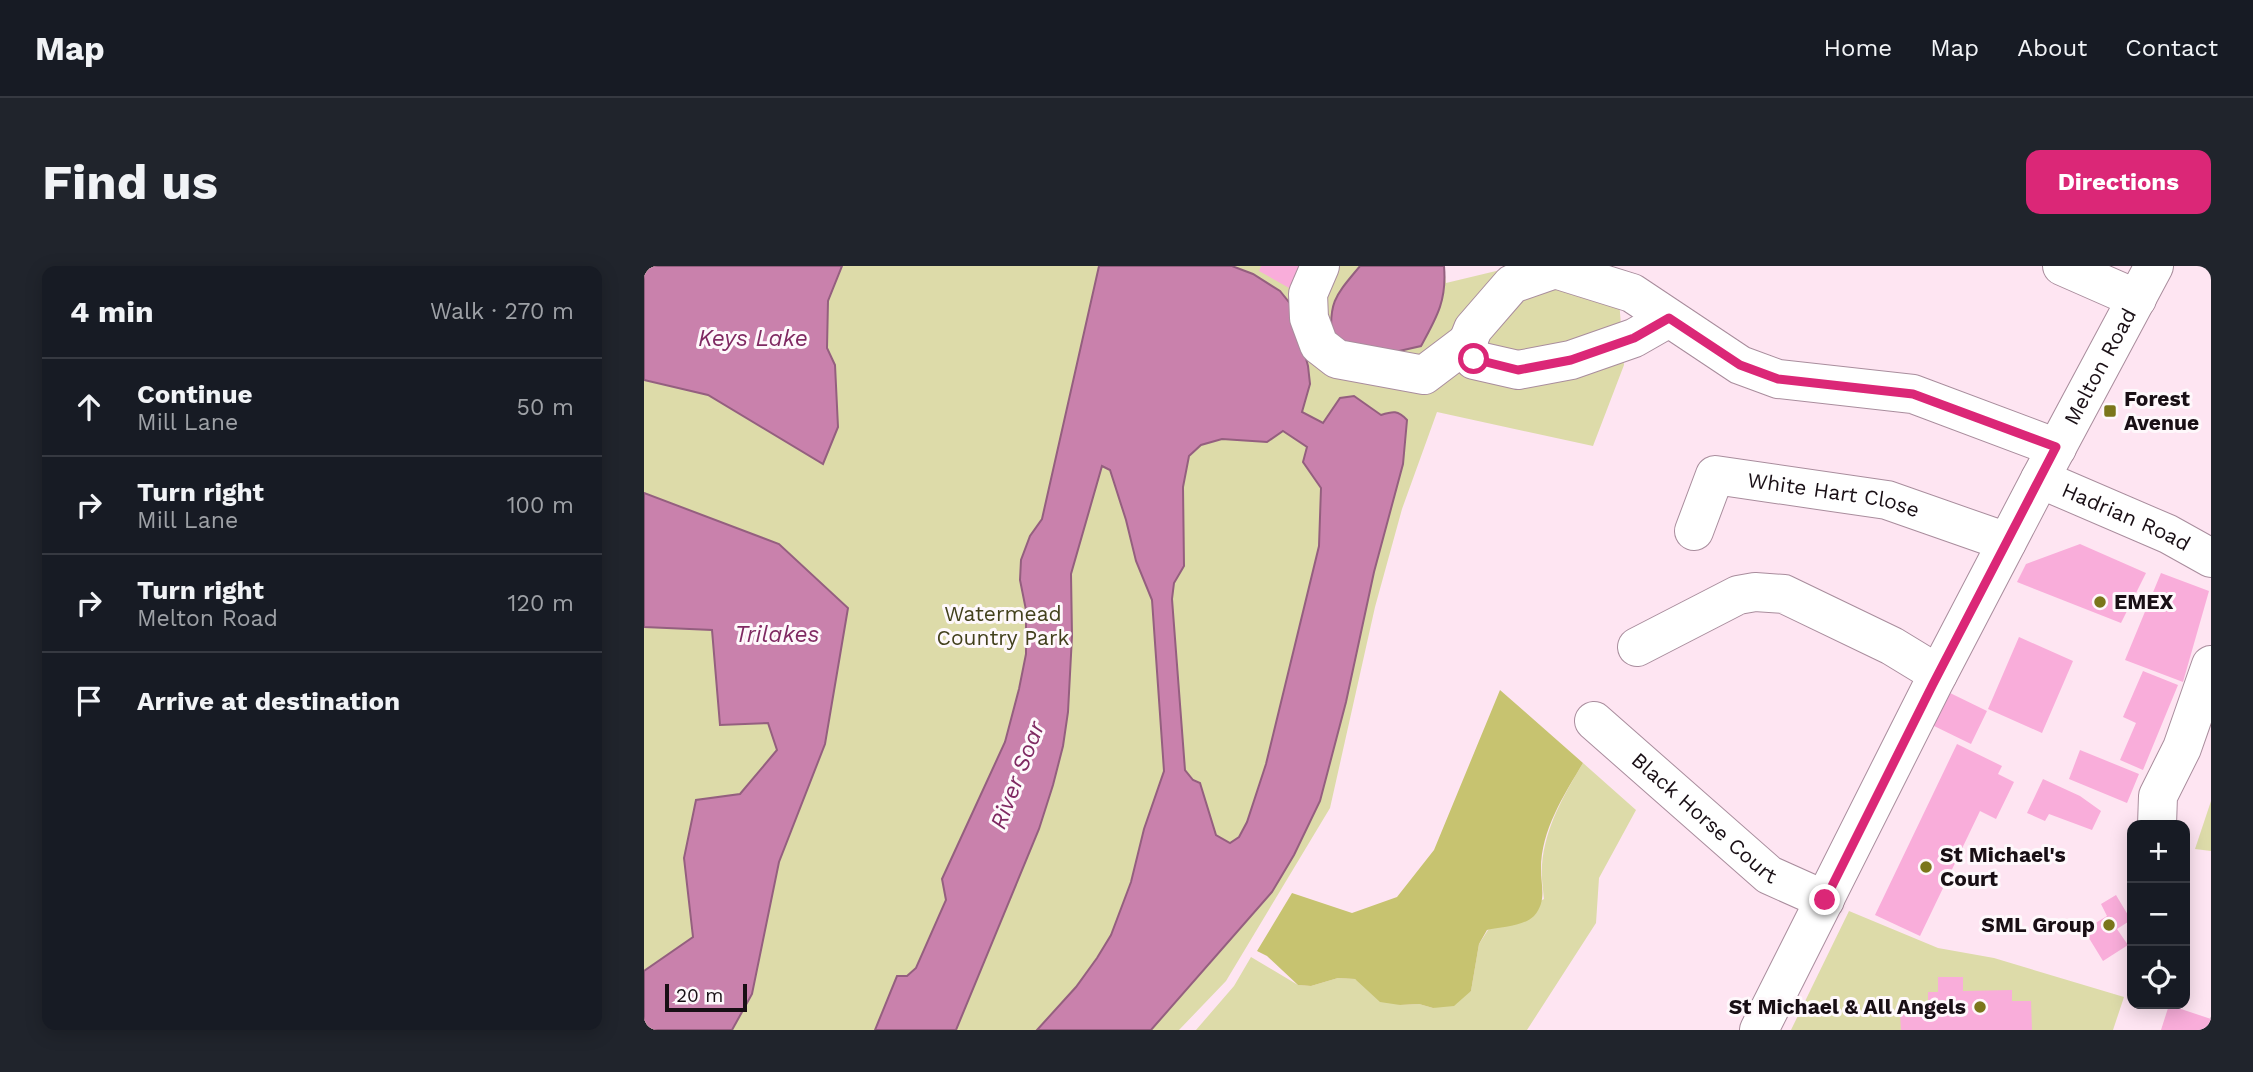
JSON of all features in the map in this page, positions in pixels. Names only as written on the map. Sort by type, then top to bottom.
[{"type":"street","name":"Hadrian Road","points":[[1320,266],[1308,294],[1309,318],[1319,345],[1337,359],[1424,376],[1469,341],[1473,329],[1513,284],[1555,269],[1632,293],[1740,365],[1778,379],[1913,394],[2048,463],[2211,558]]},
{"type":"street","points":[[2062,266],[2146,282]]},
{"type":"street","name":"Melton Road","points":[[1759,1030],[1938,674],[2146,282]]},
{"type":"street","points":[[1469,341],[1465,349],[1474,359],[1518,370],[1571,360],[1634,338],[1669,318]]},
{"type":"street","name":"White Hart Close","points":[[1694,531],[1715,475],[1887,500],[2007,542]]},
{"type":"street","points":[[1637,647],[1738,595],[1772,592],[1791,598],[1892,646],[1938,674]]},
{"type":"street","points":[[2157,820],[2158,796],[2182,748],[2211,665]]},
{"type":"street","name":"Black Horse Court","points":[[1594,721],[1769,875],[1825,900]]},
{"type":"green space","name":"Watermead Country Park","points":[[644,266],[1444,266],[1446,283],[1517,266],[1617,273],[1624,365],[1593,446],[1437,412],[1402,509],[1375,607],[1330,808],[1226,981],[1179,1030],[644,1030]]},
{"type":"green space","points":[[1583,763],[1636,810],[1599,878],[1596,923],[1527,1030],[1196,1030],[1234,986],[1251,957],[1298,985],[1311,986],[1338,978],[1355,979],[1400,1005],[1419,1004],[1433,1008],[1471,991],[1479,944],[1488,930],[1544,899],[1542,869],[1551,824]]},
{"type":"green space","points":[[2211,801],[2211,851],[2195,849]]},
{"type":"green space","points":[[1849,911],[1938,948],[1994,958],[2124,997],[2113,1030],[1791,1030]]},
{"type":"shaded area","points":[[1500,690],[1583,763],[1549,827],[1542,855],[1541,905],[1534,916],[1512,926],[1487,930],[1479,944],[1471,991],[1454,1006],[1433,1008],[1419,1004],[1380,1002],[1355,979],[1338,978],[1311,986],[1298,985],[1267,956],[1257,951],[1292,893],[1352,913],[1397,897],[1434,850]]},
{"type":"water","name":"Keys Lake","points":[[644,266],[842,266],[828,301],[827,348],[835,365],[838,427],[823,464],[708,395],[644,380]]},
{"type":"water","name":"River Soar","points":[[1099,266],[1232,266],[1253,274],[1280,291],[1292,306],[1310,384],[1302,412],[1323,423],[1340,398],[1354,396],[1381,415],[1395,412],[1407,420],[1403,464],[1374,572],[1346,702],[1320,801],[1294,855],[1272,892],[1151,1030],[1037,1030],[1076,987],[1111,935],[1131,882],[1144,829],[1164,771],[1152,600],[1136,561],[1110,470],[1102,466],[1071,574],[1072,636],[1068,712],[1063,746],[1039,829],[956,1030],[875,1030],[897,976],[907,976],[916,968],[946,900],[942,879],[1005,742],[1026,654],[1026,610],[1020,580],[1021,560],[1030,536],[1042,519]],"holes":[[[1283,431],[1307,447],[1303,462],[1321,488],[1319,546],[1266,764],[1247,822],[1239,837],[1230,843],[1216,835],[1200,783],[1193,780],[1185,770],[1172,599],[1174,583],[1184,566],[1183,487],[1189,456],[1201,445],[1222,439],[1267,442]]]},
{"type":"water","points":[[1360,266],[1444,266],[1444,289],[1440,308],[1421,346],[1386,354],[1332,339],[1331,316],[1336,299]]},
{"type":"water","name":"Trilakes","points":[[644,493],[779,544],[848,608],[825,744],[779,862],[752,994],[732,1030],[644,1030],[644,971],[693,937],[684,858],[696,800],[740,794],[777,750],[768,723],[720,725],[712,630],[644,627]]},
{"type":"building","points":[[1261,266],[1305,266],[1298,293],[1259,271]]},
{"type":"building","name":"EMEX","points":[[2080,544],[2146,573],[2121,623],[2017,582],[2026,564]]},
{"type":"building","points":[[2161,573],[2209,591],[2183,682],[2125,660]]},
{"type":"building","points":[[2019,637],[2073,661],[2042,733],[1988,709]]},
{"type":"building","points":[[2143,671],[2178,685],[2143,770],[2120,760],[2136,723],[2123,717]]},
{"type":"building","points":[[1948,692],[1987,711],[1971,744],[1932,725]]},
{"type":"building","name":"St Michael's Court","points":[[1957,744],[2002,766],[1998,774],[2014,782],[1996,819],[1980,811],[1920,936],[1875,915]]},
{"type":"building","points":[[2080,750],[2139,774],[2127,803],[2069,779]]},
{"type":"building","points":[[2043,779],[2080,796],[2101,811],[2092,830],[2049,814],[2045,821],[2027,813]]},
{"type":"building","name":"SML Group","points":[[2116,895],[2127,913],[2127,923],[2117,929],[2127,946],[2103,961],[2084,930],[2107,916],[2101,904]]},
{"type":"building","name":"St Michael & All Angels","points":[[1938,977],[1963,977],[1963,991],[2012,990],[2012,1001],[2031,1001],[2032,1030],[1901,1030],[1900,1013],[1928,1013],[1928,992],[1938,992]]},
{"type":"building","points":[[2168,1009],[2181,1009],[2211,1019],[2211,1030],[2161,1030]]},
{"type":"place","name":"Forest Avenue","points":[[2110,411]]},
{"type":"place","name":"EMEX","points":[[2100,602]]},
{"type":"place","name":"St Michael's Court","points":[[1926,867]]},
{"type":"place","name":"SML Group","points":[[2109,925]]},
{"type":"place","name":"St Michael & All Angels","points":[[1980,1007]]},
{"type":"route","points":[[1474,359],[1518,370],[1571,360],[1634,338],[1669,318],[1740,365],[1778,379],[1913,394],[2056,447],[1825,900]]}]
